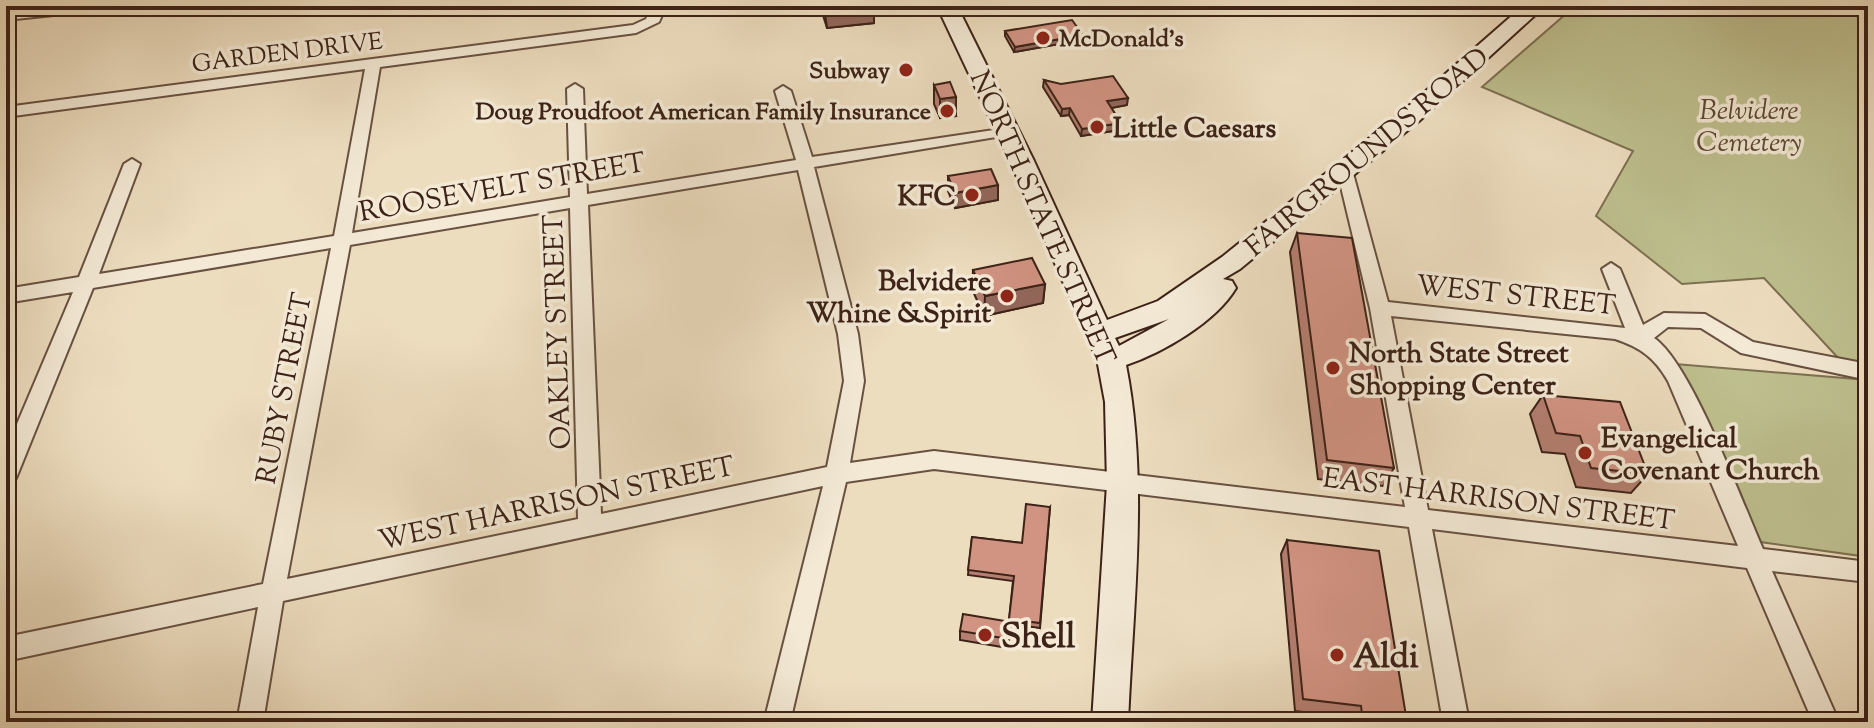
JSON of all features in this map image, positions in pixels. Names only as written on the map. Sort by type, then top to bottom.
[{"type":"main road","name":"NORTH STATE STREET","points":[[947,6],[1008,130],[1111,359],[1119,402],[1122,484],[1110,722]]},
{"type":"main road","name":"FAIRGROUNDS ROAD","points":[[1099,332],[1163,311],[1213,271],[1231,263],[1345,170],[1535,6]]},
{"type":"main road","name":"FAIRGROUNDS ROAD","points":[[1111,359],[1155,344],[1176,331],[1233,278],[1231,263]]},
{"type":"street","points":[[6,16],[101,6]]},
{"type":"street","name":"GARDEN DRIVE","points":[[6,112],[622,31],[652,22],[659,6]]},
{"type":"street","name":"RUBY STREET","points":[[250,722],[294,474],[342,241],[373,66]]},
{"type":"street","name":"OAKLEY STREET","points":[[575,89],[590,526]]},
{"type":"street","points":[[777,722],[837,474],[854,381],[848,334],[805,163],[783,91]]},
{"type":"street","name":"ROOSEVELT STREET","points":[[6,296],[1008,130]]},
{"type":"street","points":[[6,476],[132,164]]},
{"type":"street","points":[[1345,170],[1380,308],[1456,722]]},
{"type":"street","points":[[1611,269],[1639,339],[1656,347],[1665,356],[1678,381],[1826,722]]},
{"type":"street","name":"WEST STREET","points":[[1380,308],[1615,332],[1639,339],[1664,320],[1705,321],[1748,348],[1868,372]]},
{"type":"street","name":"WEST HARRISON STREET","points":[[6,649],[837,474],[898,464],[960,461],[1122,484]]},
{"type":"street","name":"EAST HARRISON STREET","points":[[1122,484],[1868,572]]},
{"type":"green space","name":"Belvidere Cemetery","points":[[1575,6],[1826,6],[1868,20],[1868,368],[1841,361],[1764,278],[1682,284],[1596,216],[1633,151],[1482,87]]},
{"type":"green space","points":[[1675,364],[1868,380],[1868,557],[1753,541]]},
{"type":"building","points":[[823,6],[873,6],[874,8],[825,14]]},
{"type":"building","name":"McDonald's","points":[[1072,20],[1083,35],[1015,47],[1005,31]]},
{"type":"building","points":[[1113,76],[1128,98],[1107,101],[1121,123],[1082,129],[1070,108],[1062,109],[1044,80],[1061,84]]},
{"type":"building","points":[[950,82],[956,97],[940,99],[934,85]]},
{"type":"building","points":[[991,169],[998,185],[955,193],[948,176]]},
{"type":"building","name":"North State Street Shopping Center","points":[[1297,233],[1352,238],[1394,468],[1327,460]]},
{"type":"building","points":[[1032,258],[1045,284],[985,296],[973,270]]},
{"type":"building","points":[[1543,395],[1620,402],[1648,474],[1591,468],[1580,436],[1556,433]]},
{"type":"building","name":"Shell","points":[[1026,504],[1050,507],[1040,623],[1009,619],[1014,576],[968,570],[972,537],[1022,543]]},
{"type":"building","name":"Aldi","points":[[1287,540],[1379,551],[1407,722],[1363,722],[1361,706],[1303,699]]},
{"type":"building","points":[[963,614],[1011,622],[1009,639],[960,631]]},
{"type":"place","name":"McDonald's","points":[[1043,38]]},
{"type":"place","name":"Subway","points":[[906,70]]},
{"type":"place","name":"Doug Proudfoot American Family Insurance","points":[[947,111]]},
{"type":"place","name":"Little Caesars","points":[[1097,127]]},
{"type":"place","name":"KFC","points":[[972,195]]},
{"type":"place","name":"Belvidere Whine &Spirit","points":[[1007,296]]},
{"type":"place","name":"North State Street Shopping Center","points":[[1333,368]]},
{"type":"place","name":"Evangelical Covenant Church","points":[[1585,453]]},
{"type":"place","name":"Shell","points":[[985,635]]},
{"type":"place","name":"Aldi","points":[[1337,655]]}]
